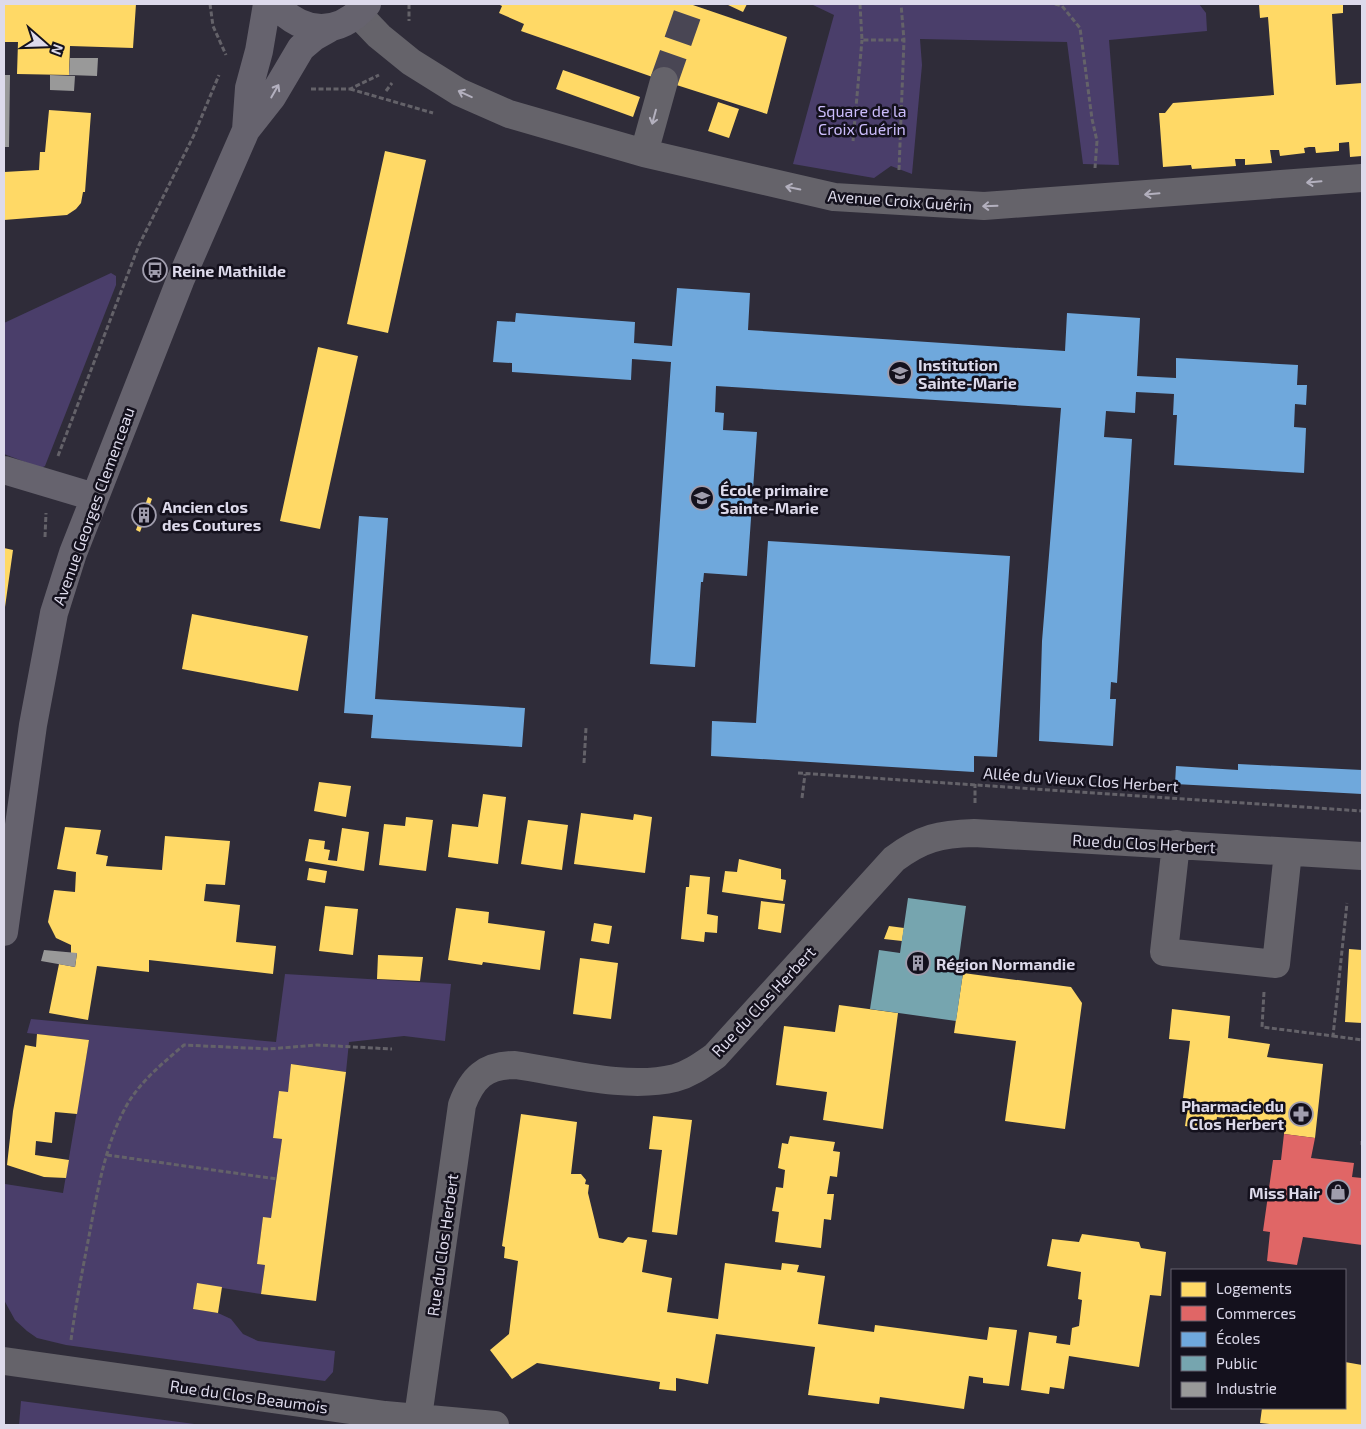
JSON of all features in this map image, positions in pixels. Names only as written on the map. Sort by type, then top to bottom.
[{"type":"main road","points":[[246,130],[248,88],[259,51],[267,4]]},
{"type":"main road","points":[[275,4],[299,24],[314,28],[330,28]]},
{"type":"main road","points":[[246,130],[272,97],[301,48],[314,37],[330,28],[345,23],[363,9]]},
{"type":"main road","name":"Avenue Georges Clemenceau","points":[[4,932],[34,725],[54,613],[73,553],[94,497],[180,281],[246,130]]},
{"type":"main road","points":[[4,470],[94,497]]},
{"type":"street","name":"Avenue Croix Guérin","points":[[363,9],[379,36],[401,54],[459,92],[509,114],[644,153],[834,197],[984,206],[1362,178]]},
{"type":"street","points":[[644,153],[664,81]]},
{"type":"street","name":"Rue du Clos Herbert","points":[[419,1421],[462,1105],[467,1090],[488,1070],[499,1065],[514,1065],[639,1082],[676,1078],[695,1070],[715,1056],[894,859],[914,845],[932,837],[974,833],[1362,856]]},
{"type":"street","points":[[1176,844],[1164,952],[1276,964],[1288,852]]},
{"type":"street","name":"Rue du Clos Beaumois","points":[[4,1361],[419,1421],[495,1425]]},
{"type":"path","points":[[280,82],[313,90],[350,89],[390,68],[408,44],[409,4]]},
{"type":"path","points":[[853,141],[862,40],[860,4]]},
{"type":"path","points":[[898,178],[904,40],[901,4]]},
{"type":"path","points":[[1055,4],[1062,6],[1080,28],[1092,119],[1097,140],[1095,169]]},
{"type":"path","points":[[862,40],[904,40]]},
{"type":"path","points":[[224,63],[226,56]]},
{"type":"path","points":[[45,540],[48,483],[139,245],[194,135],[221,69]]},
{"type":"path","points":[[584,763],[586,728]]},
{"type":"path","name":"Allée du Vieux Clos Herbert","points":[[798,773],[1362,811]]},
{"type":"path","points":[[802,798],[805,774]]},
{"type":"path","points":[[1333,1036],[1347,903]]},
{"type":"path","points":[[1266,963],[1262,1027],[1362,1040]]},
{"type":"path","points":[[70,1345],[92,1218],[107,1155],[128,1103],[148,1078],[184,1045],[269,1049],[317,1045],[392,1049]]},
{"type":"path","points":[[1362,1141],[1362,1146]]},
{"type":"path","points":[[107,1155],[276,1179]]},
{"type":"green space","name":"Square de la Croix Guérin","points":[[811,4],[1199,4],[1206,13],[1207,31],[1109,40],[1119,165],[1083,164],[1067,42],[920,39],[922,65],[912,174],[891,166],[874,178],[793,164],[834,15]]},
{"type":"green space","points":[[111,273],[116,276],[116,285],[45,466],[41,468],[4,454],[4,323]]},
{"type":"green space","points":[[285,974],[451,984],[445,1041],[404,1036],[349,1042],[346,1072],[292,1064],[288,1092],[279,1092],[273,1138],[282,1139],[271,1218],[263,1218],[257,1264],[265,1265],[261,1294],[197,1284],[193,1309],[218,1313],[231,1319],[243,1334],[258,1341],[335,1351],[333,1372],[325,1381],[66,1345],[37,1338],[27,1331],[15,1320],[4,1300],[5,1184],[63,1193],[89,1040],[27,1033],[31,1019],[276,1042]]},
{"type":"green space","points":[[21,1401],[202,1425],[19,1425]]},
{"type":"building: Logements","points":[[4,4],[136,4],[133,48],[70,46],[69,75],[17,74],[18,42],[4,42]]},
{"type":"building: Logements","points":[[498,4],[690,4],[787,37],[767,114],[664,81],[521,31],[524,24],[499,13],[502,6]]},
{"type":"building: Logements","points":[[726,4],[747,4],[743,12]]},
{"type":"building: Logements","points":[[1259,4],[1343,4],[1343,13],[1332,14],[1336,85],[1362,83],[1362,156],[1350,157],[1349,142],[1339,143],[1339,151],[1316,153],[1315,147],[1309,147],[1304,148],[1305,153],[1280,156],[1279,150],[1270,150],[1272,163],[1245,165],[1245,159],[1235,159],[1236,166],[1192,169],[1191,165],[1163,167],[1159,113],[1165,113],[1173,103],[1274,95],[1268,17],[1260,18]]},
{"type":"building: Logements","points":[[563,70],[640,97],[633,117],[556,89]]},
{"type":"building: Logements","points":[[718,102],[739,109],[729,138],[708,131]]},
{"type":"building: Logements","points":[[49,110],[91,113],[85,192],[83,192],[81,203],[67,215],[4,220],[4,172],[39,170],[40,152],[45,152]]},
{"type":"building: Logements","points":[[385,151],[426,160],[388,333],[347,324]]},
{"type":"building: Logements","points":[[318,347],[358,356],[320,529],[280,521]]},
{"type":"building: Logements","name":"Ancien clos des Coutures","points":[[148,497],[152,499],[140,532],[136,530]]},
{"type":"building: Logements","points":[[4,548],[13,550],[5,607],[4,607]]},
{"type":"building: Logements","points":[[192,614],[308,636],[298,691],[182,669]]},
{"type":"building: Logements","points":[[319,782],[351,786],[346,817],[314,811]]},
{"type":"building: Logements","points":[[483,794],[506,797],[498,864],[448,857],[452,824],[478,827]]},
{"type":"building: Logements","points":[[581,813],[633,820],[634,814],[652,817],[645,873],[574,864]]},
{"type":"building: Logements","points":[[406,817],[433,820],[426,871],[379,865],[384,824],[405,826]]},
{"type":"building: Logements","points":[[528,820],[568,825],[562,870],[521,864]]},
{"type":"building: Logements","points":[[65,827],[101,830],[96,854],[108,856],[106,866],[162,870],[165,836],[230,841],[225,885],[206,884],[204,901],[240,905],[236,942],[276,946],[273,974],[149,960],[149,972],[97,966],[88,1020],[49,1013],[59,964],[75,967],[77,953],[71,953],[71,945],[56,938],[48,922],[54,890],[75,892],[76,872],[57,869]]},
{"type":"building: Logements","points":[[342,828],[369,832],[364,871],[305,861],[309,839],[325,841],[324,849],[330,850],[328,860],[337,861]]},
{"type":"building: Logements","points":[[739,859],[781,869],[781,879],[786,880],[783,901],[722,892],[725,871],[737,872]]},
{"type":"building: Logements","points":[[309,868],[327,871],[325,883],[307,880]]},
{"type":"building: Logements","points":[[690,875],[710,877],[707,914],[718,916],[717,933],[705,932],[704,942],[681,939],[686,887],[689,887]]},
{"type":"building: Logements","points":[[761,901],[785,904],[781,933],[758,929]]},
{"type":"building: Logements","points":[[325,906],[358,909],[353,955],[319,951]]},
{"type":"building: Logements","points":[[456,908],[489,912],[488,923],[545,931],[540,970],[483,962],[482,965],[448,960]]},
{"type":"building: Logements","points":[[594,923],[612,926],[609,944],[591,941]]},
{"type":"building: Logements","points":[[889,926],[904,928],[902,941],[884,939]]},
{"type":"building: Logements","points":[[1349,949],[1362,950],[1362,1023],[1345,1022]]},
{"type":"building: Logements","points":[[378,955],[423,957],[420,981],[377,979]]},
{"type":"building: Logements","points":[[580,958],[618,963],[611,1019],[573,1014]]},
{"type":"building: Logements","points":[[963,973],[1071,987],[1082,1003],[1065,1129],[1005,1121],[1016,1041],[954,1033]]},
{"type":"building: Logements","points":[[839,1005],[898,1013],[883,1129],[823,1120],[827,1092],[776,1085],[784,1026],[835,1032]]},
{"type":"building: Logements","points":[[1172,1009],[1230,1016],[1228,1038],[1270,1044],[1267,1057],[1323,1064],[1315,1138],[1284,1134],[1285,1126],[1217,1117],[1215,1131],[1185,1126],[1189,1099],[1183,1098],[1190,1041],[1169,1039]]},
{"type":"building: Logements","points":[[37,1034],[89,1040],[77,1114],[55,1112],[52,1143],[36,1141],[35,1155],[69,1160],[66,1178],[44,1177],[7,1165],[13,1111],[25,1045],[36,1047]]},
{"type":"building: Logements","points":[[291,1064],[346,1072],[316,1301],[261,1294],[265,1265],[257,1264],[263,1217],[271,1218],[282,1139],[273,1138],[279,1091],[288,1092]]},
{"type":"building: Logements","points":[[521,1114],[577,1122],[571,1174],[581,1174],[586,1180],[585,1184],[589,1185],[588,1193],[599,1238],[623,1243],[628,1237],[647,1240],[642,1272],[672,1278],[667,1312],[718,1319],[725,1263],[781,1270],[782,1263],[799,1265],[797,1272],[825,1276],[818,1324],[874,1332],[875,1325],[987,1340],[989,1327],[1017,1330],[1009,1386],[983,1383],[983,1378],[969,1376],[964,1409],[880,1397],[879,1404],[808,1395],[815,1347],[716,1334],[708,1384],[676,1378],[676,1391],[659,1389],[660,1382],[537,1363],[512,1379],[490,1350],[509,1334],[518,1261],[504,1258],[505,1247],[502,1246]]},
{"type":"building: Logements","points":[[653,1116],[692,1120],[677,1235],[652,1232],[662,1150],[649,1149]]},
{"type":"building: Logements","points":[[790,1136],[835,1142],[833,1151],[840,1152],[837,1177],[830,1176],[827,1194],[834,1194],[831,1220],[824,1219],[821,1248],[775,1242],[779,1212],[772,1211],[776,1187],[783,1188],[785,1170],[778,1168],[782,1143],[788,1144]]},
{"type":"building: Logements","points":[[1082,1234],[1139,1242],[1141,1248],[1166,1252],[1161,1296],[1150,1295],[1139,1367],[1069,1356],[1064,1389],[1050,1387],[1049,1394],[1021,1390],[1029,1332],[1057,1336],[1056,1343],[1070,1345],[1072,1328],[1079,1326],[1082,1300],[1078,1299],[1081,1272],[1047,1266],[1052,1239],[1079,1242]]},
{"type":"building: Logements","points":[[197,1283],[222,1287],[218,1313],[193,1309]]},
{"type":"building: Logements","points":[[1346,1362],[1362,1365],[1362,1425],[1278,1425],[1260,1423],[1262,1409],[1346,1409]]},
{"type":"building: Commerces","points":[[1284,1134],[1315,1138],[1311,1158],[1354,1163],[1352,1177],[1362,1178],[1362,1245],[1303,1237],[1297,1265],[1267,1261],[1270,1232],[1263,1231],[1273,1160],[1281,1160]]},
{"type":"building: Écoles","points":[[677,288],[750,293],[748,330],[1065,351],[1067,313],[1140,318],[1137,376],[1176,378],[1176,358],[1298,365],[1297,385],[1307,385],[1306,405],[1295,404],[1294,427],[1306,428],[1304,473],[1174,465],[1177,415],[1173,415],[1174,394],[1136,392],[1135,413],[1106,411],[1104,437],[1132,439],[1117,683],[1111,682],[1110,699],[1116,699],[1113,746],[1039,741],[1042,641],[1061,408],[716,386],[715,412],[724,413],[723,430],[757,432],[747,576],[704,573],[703,582],[701,582],[695,667],[650,664],[671,362],[632,359],[631,380],[512,372],[512,363],[493,362],[497,321],[515,322],[516,313],[635,322],[634,343],[672,346]]},
{"type":"building: Écoles","points":[[359,516],[388,518],[375,699],[525,708],[522,747],[371,738],[373,715],[344,713]]},
{"type":"building: Écoles","points":[[768,541],[1010,556],[997,757],[974,756],[974,772],[711,756],[712,721],[756,723]]},
{"type":"building: Écoles","points":[[1238,764],[1362,770],[1362,794],[1175,784],[1176,766],[1238,770]]},
{"type":"building: Public","name":"Région Normandie","points":[[908,898],[966,906],[957,972],[963,973],[956,1021],[870,1009],[879,950],[900,953]]},
{"type":"building: Industrie","points":[[70,58],[98,58],[97,76],[69,75]]},
{"type":"building: Industrie","points":[[4,75],[10,75],[9,147],[4,147]]},
{"type":"building: Industrie","points":[[50,75],[75,76],[74,91],[50,90]]},
{"type":"building: Industrie","points":[[44,950],[77,953],[75,967],[41,961]]},
{"type":"tunnel","points":[[664,81],[691,4]]},
{"type":"place","name":"Reine Mathilde","points":[[155,270]]},
{"type":"place","name":"Institution Sainte-Marie","points":[[900,373]]},
{"type":"place","name":"École primaire Sainte-Marie","points":[[702,498]]},
{"type":"place","name":"Ancien clos des Coutures","points":[[144,515]]},
{"type":"place","name":"Région Normandie","points":[[918,963]]},
{"type":"place","name":"Pharmacie du Clos Herbert","points":[[1301,1114]]},
{"type":"place","name":"Miss Hair","points":[[1338,1192]]}]
